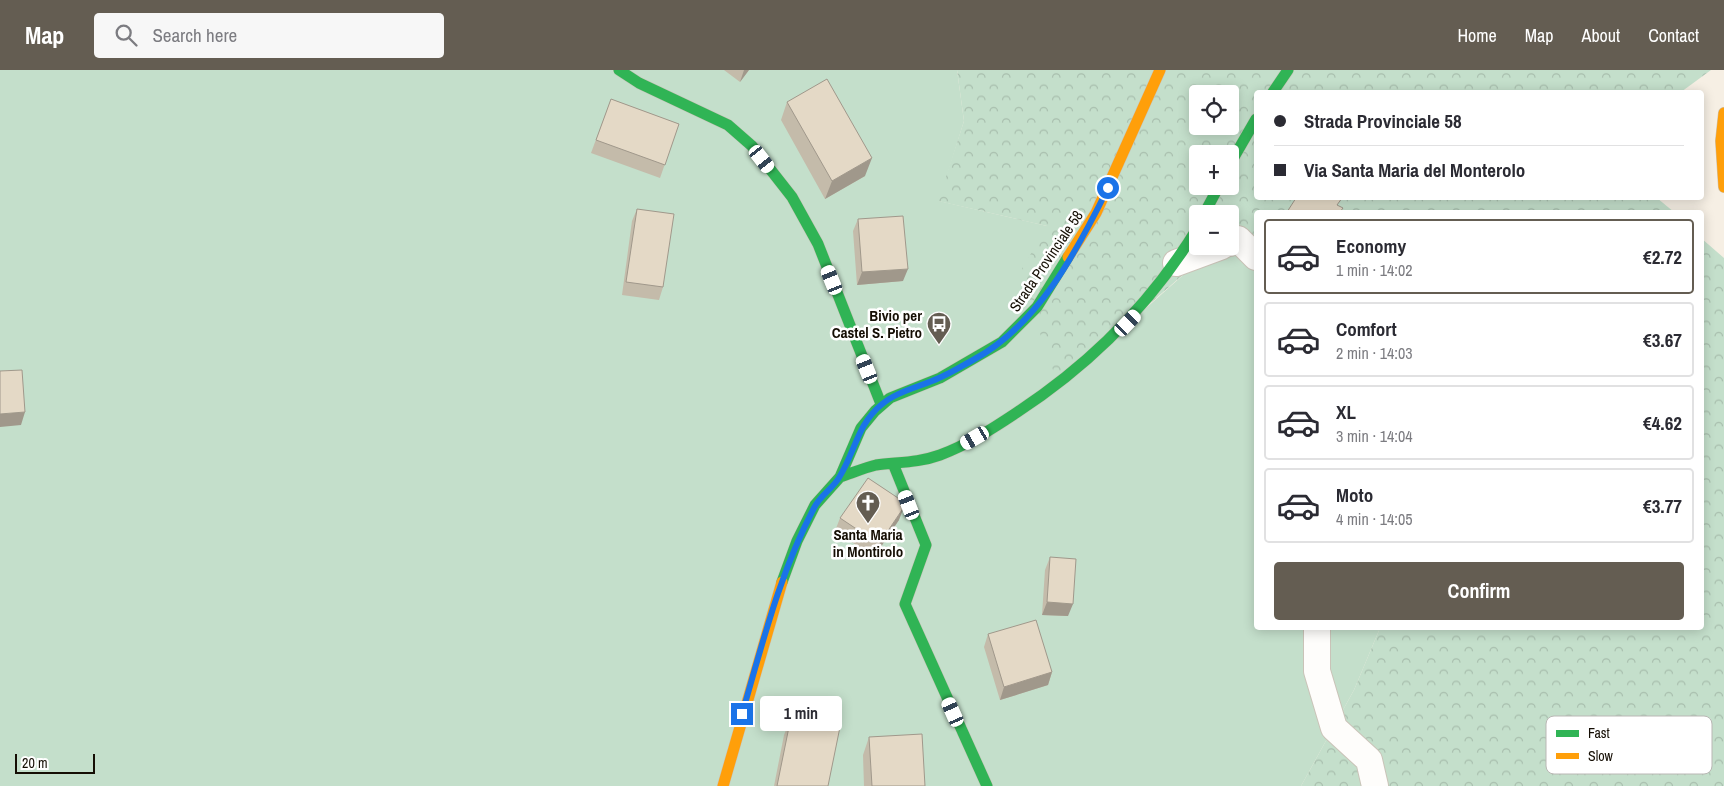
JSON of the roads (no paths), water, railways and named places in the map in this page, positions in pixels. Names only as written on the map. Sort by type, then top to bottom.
[{"type":"street","points":[[619,70],[639,83],[728,125],[752,146],[792,197],[818,244],[881,404]]},
{"type":"street","name":"Strada Provinciale 58","points":[[840,477],[861,428],[881,404],[890,398],[940,378],[990,350],[1013,333],[1037,307],[1096,213],[1160,70]]},
{"type":"street","points":[[1274,90],[1288,70]]},
{"type":"street","points":[[1724,113],[1721,141],[1724,187]]},
{"type":"street","points":[[1239,148],[1254,122]]},
{"type":"street","points":[[1239,240],[1254,255]]},
{"type":"street","points":[[723,786],[776,600],[797,541],[815,505],[840,477],[880,465],[894,466],[918,463],[960,447],[1005,421],[1058,384],[1118,333],[1138,313],[1176,263],[1189,242]]},
{"type":"street","points":[[1176,263],[1198,255]]},
{"type":"street","points":[[894,466],[926,545],[905,604],[987,786]]},
{"type":"street","points":[[1317,630],[1317,671],[1334,728],[1369,760],[1375,786]]},
{"type":"place","name":"Bivio per Castel S. Pietro","points":[[939,345]]},
{"type":"place","name":"Santa Maria in Montirolo","points":[[868,524]]}]
